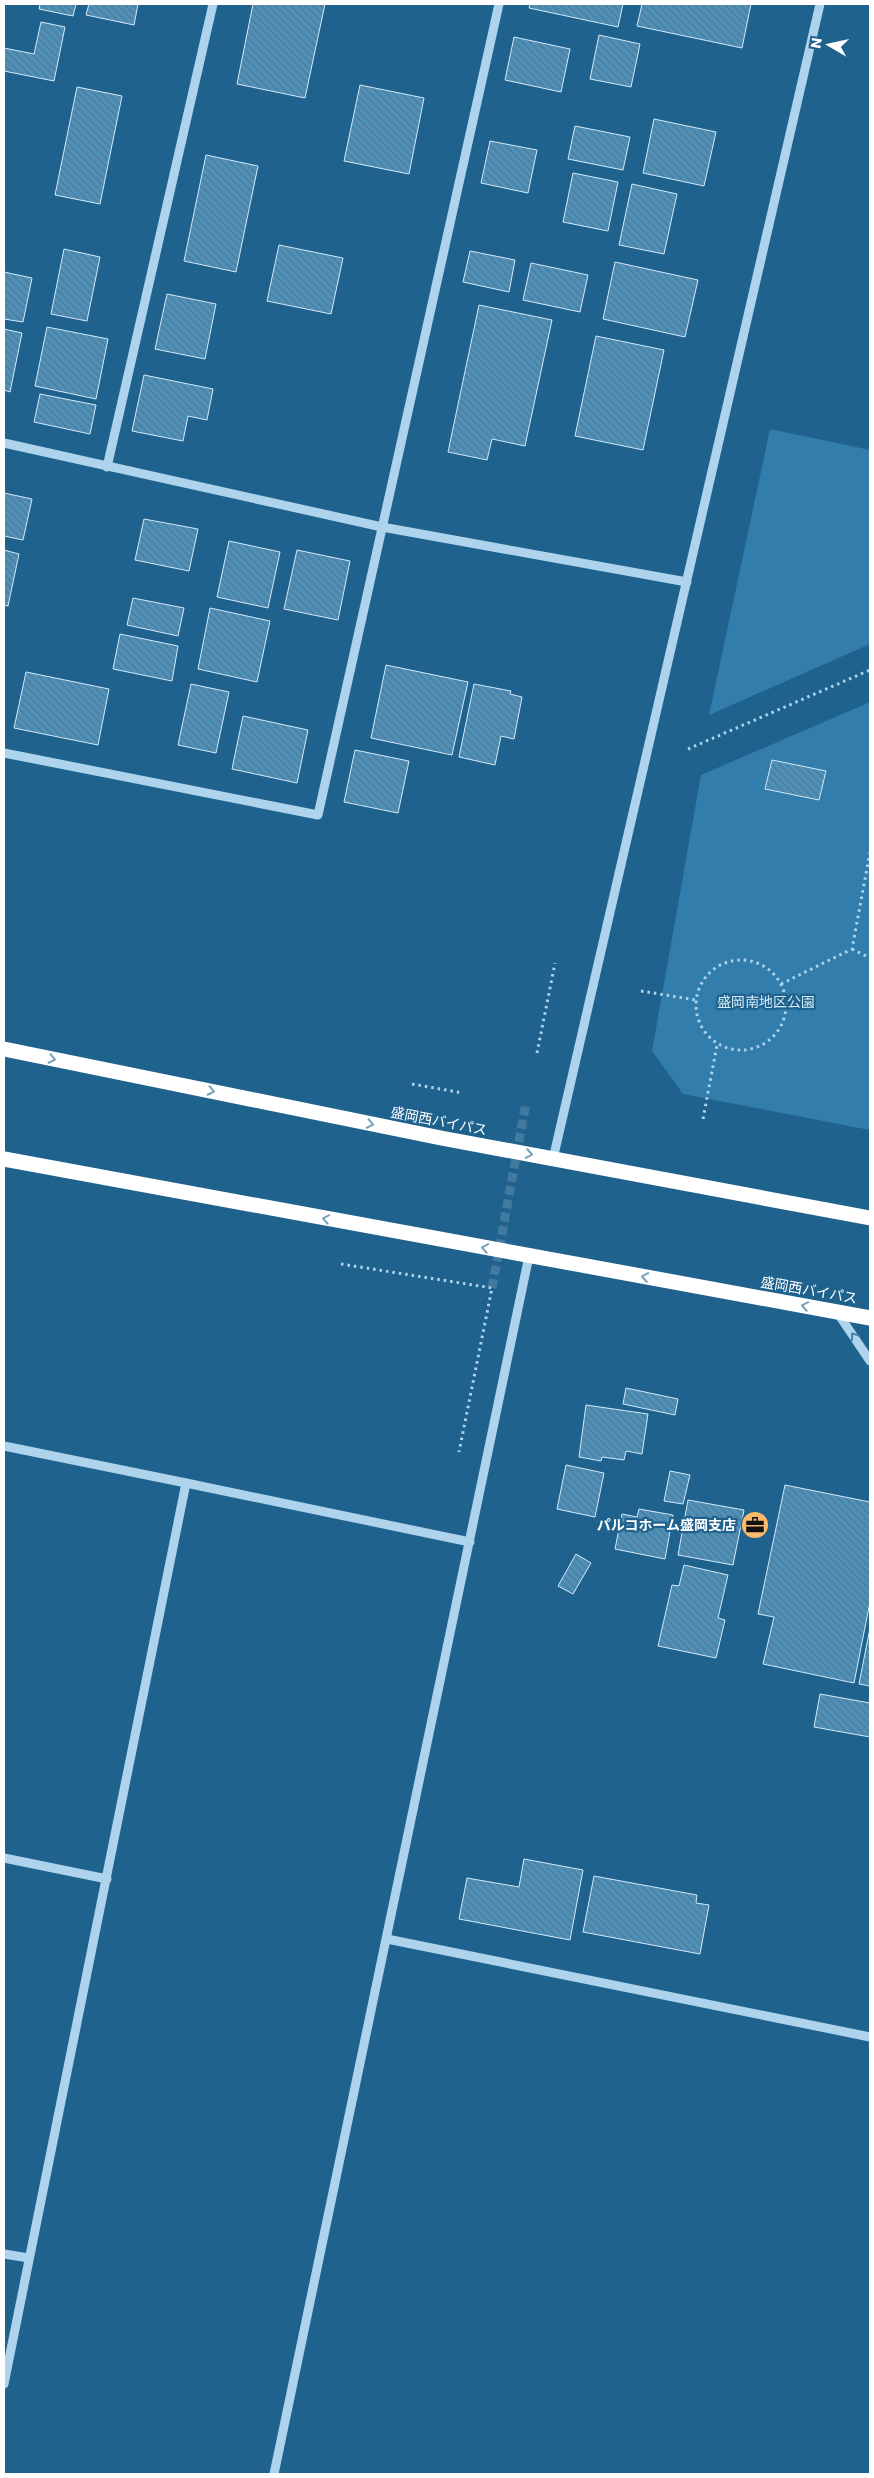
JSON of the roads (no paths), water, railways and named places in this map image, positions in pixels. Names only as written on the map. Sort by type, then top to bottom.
[{"type":"highway","name":"盛岡西バイパス","points":[[4,1049],[441,1138],[870,1218]]},
{"type":"highway","name":"盛岡西バイパス","points":[[4,1158],[870,1318]]},
{"type":"street","points":[[107,467],[213,4]]},
{"type":"street","points":[[4,753],[318,815],[498,4]]},
{"type":"street","points":[[553,1159],[820,4]]},
{"type":"street","points":[[4,443],[382,527],[686,582]]},
{"type":"street","points":[[274,2474],[529,1256]]},
{"type":"street","points":[[837,1312],[870,1361]]},
{"type":"street","points":[[4,1446],[470,1542]]},
{"type":"street","points":[[4,2384],[186,1483]]},
{"type":"street","points":[[4,1858],[107,1879]]},
{"type":"street","points":[[387,1938],[870,2037]]},
{"type":"street","points":[[4,2254],[28,2258]]},
{"type":"tunnel","points":[[492,1288],[526,1103]]},
{"type":"place","name":"パルコホーム盛岡支店","points":[[755,1525]]},
{"type":"park label","name":"盛岡南地区公園","points":[[766,1002]]}]
